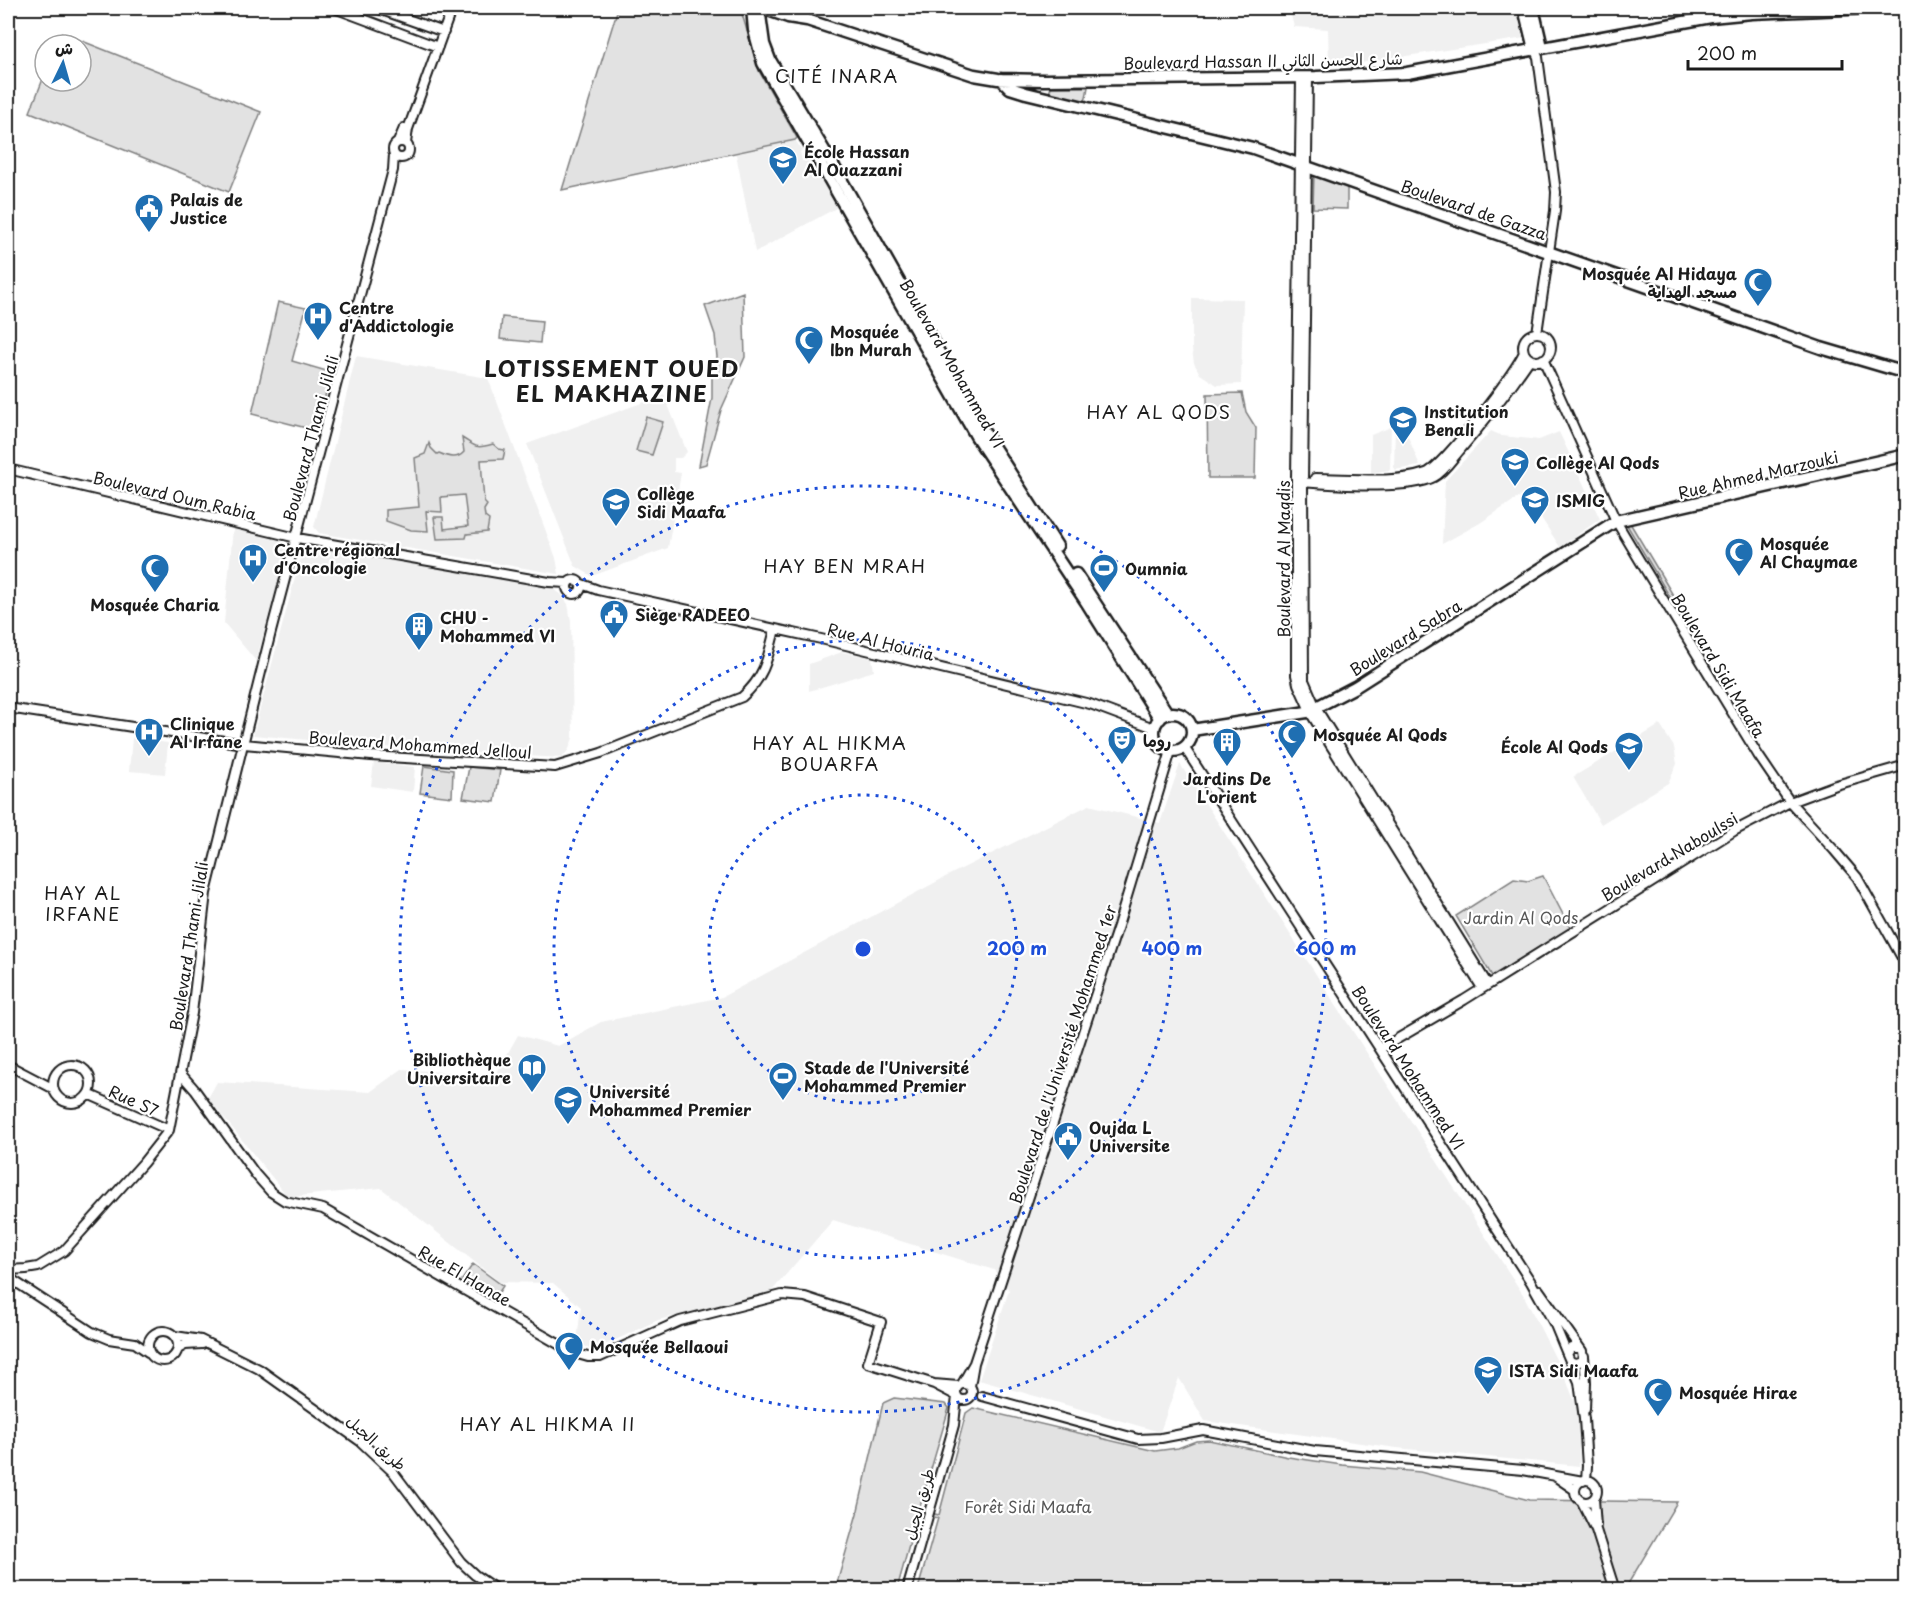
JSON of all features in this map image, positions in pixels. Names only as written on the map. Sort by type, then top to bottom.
[{"type":"main road","name":"Boulevard Hassan II شارع الحسن الثاني","points":[[752,8],[807,20]]},
{"type":"main road","name":"Boulevard Mohammed VI","points":[[752,8],[754,30],[763,63],[943,378],[982,445],[1161,720]]},
{"type":"main road","name":"Boulevard Mohammed VI","points":[[760,8],[765,49],[770,60],[833,165],[984,432],[1161,720]]},
{"type":"main road","name":"Boulevard Hassan II شارع الحسن الثاني","points":[[779,8],[807,20],[974,75],[1001,79],[1044,80],[1304,77],[1407,73],[1538,51],[1711,17],[1869,8]]},
{"type":"main road","points":[[1524,8],[1538,51]]},
{"type":"main road","points":[[1533,8],[1538,51]]},
{"type":"main road","name":"Boulevard de Gazza","points":[[1001,79],[1010,88],[1230,141],[1821,348],[1905,373]]},
{"type":"main road","points":[[1044,80],[1044,97]]},
{"type":"main road","name":"Rue Ahmed Marzouki","points":[[1616,521],[1905,455]]},
{"type":"main road","name":"Boulevard Sabra","points":[[1192,730],[1313,710],[1354,687],[1616,521]]},
{"type":"main road","points":[[1176,713],[1189,722],[1192,730],[1191,740],[1184,747],[1171,751],[1163,748],[1155,737],[1161,720],[1176,713]]},
{"type":"street","points":[[334,8],[436,46]]},
{"type":"street","points":[[376,8],[441,31]]},
{"type":"street","points":[[402,143],[409,148],[408,153],[406,156],[397,156],[393,148],[402,143],[407,133],[447,8]]},
{"type":"street","points":[[441,31],[452,8]]},
{"type":"street","points":[[1537,333],[1556,192],[1538,51]]},
{"type":"street","name":"Boulevard Al Maqdis","points":[[1304,77],[1300,480],[1300,622],[1303,674],[1313,710],[1485,987]]},
{"type":"street","name":"Boulevard Thami Jilali","points":[[8,1270],[38,1267],[64,1251],[143,1163],[169,1130],[192,1013],[206,893],[397,156]]},
{"type":"street","points":[[1300,480],[1398,478],[1432,470],[1442,462],[1521,360],[1527,356],[1543,359],[1550,352],[1550,344],[1545,335],[1537,333],[1525,339],[1523,345],[1527,356]]},
{"type":"street","name":"Boulevard Sidi Maafa","points":[[1543,359],[1616,521],[1752,745],[1790,802],[1857,877],[1905,965]]},
{"type":"street","name":"Boulevard Oum Rabia","points":[[8,469],[297,538],[567,586]]},
{"type":"street","name":"Rue Al Houria","points":[[580,586],[574,594],[567,586],[574,580],[580,586],[775,629],[1161,720]]},
{"type":"street","name":"Boulevard Mohammed Jelloul","points":[[8,708],[244,744],[371,756],[555,767],[601,753],[742,697],[752,688],[764,670],[775,629]]},
{"type":"street","name":"Boulevard Mohammed VI","points":[[1184,747],[1531,1282],[1554,1325],[1579,1382],[1584,1419],[1587,1481]]},
{"type":"street","name":"Boulevard de l'Université Mohammed 1er","points":[[954,1425],[956,1391],[967,1390],[1118,926],[1171,751]]},
{"type":"street","name":"Boulevard Naboulssi","points":[[1380,1049],[1485,987],[1734,831],[1790,802],[1836,785],[1905,765]]},
{"type":"street","points":[[8,1065],[54,1089],[62,1099],[69,1103],[79,1101],[88,1094],[91,1082],[89,1076],[80,1067],[64,1067],[54,1079],[54,1089]]},
{"type":"street","name":"Rue El Hanae","points":[[181,1074],[256,1175],[276,1196],[288,1202],[323,1209],[574,1353],[592,1358],[600,1357],[680,1321],[788,1294],[814,1299],[881,1322],[868,1363],[934,1384]]},
{"type":"street","name":"Rue S7","points":[[88,1094],[169,1130]]},
{"type":"street","points":[[8,1277],[92,1332],[109,1339],[135,1343],[154,1358],[162,1361],[170,1359],[178,1349],[188,1344],[212,1346]]},
{"type":"street","name":"Boulevard Mohammed VI","points":[[1531,1282],[1540,1291],[1579,1348]]},
{"type":"street","points":[[135,1343],[149,1338],[159,1330],[168,1331],[175,1336],[178,1349]]},
{"type":"street","name":"طريق الجبل","points":[[175,1336],[201,1340],[246,1361],[272,1377],[369,1448],[403,1483],[461,1562],[497,1590]]},
{"type":"street","points":[[148,1352],[149,1338]]},
{"type":"street","points":[[1571,1348],[1579,1348],[1584,1356],[1580,1362],[1575,1363],[1569,1358],[1571,1348]]},
{"type":"street","name":"Boulevard Mohammed VI","points":[[1584,1356],[1586,1382],[1584,1419]]},
{"type":"street","points":[[934,1384],[963,1400],[967,1390]]},
{"type":"street","points":[[934,1384],[967,1390],[1138,1439],[1161,1438],[1203,1430],[1314,1451],[1486,1466],[1587,1481],[1597,1490],[1594,1499],[1596,1530]]},
{"type":"street","points":[[954,1425],[967,1390]]},
{"type":"street","name":"طريق الجبل","points":[[907,1590],[954,1425]]},
{"type":"street","points":[[1552,1474],[1575,1490]]},
{"type":"street","points":[[1587,1481],[1577,1485],[1575,1490],[1577,1498],[1582,1502],[1596,1530],[1615,1590]]},
{"type":"street","points":[[1582,1502],[1594,1499]]},
{"type":"shaded area","points":[[1289,8],[1518,8],[1525,38],[1360,63],[1329,63],[1328,29],[1294,27]]},
{"type":"shaded area","name":"École Hassan Al Ouazzani","points":[[795,140],[802,150],[800,152],[802,161],[808,161],[838,207],[755,252],[736,154]]},
{"type":"shaded area","points":[[1192,298],[1243,299],[1241,384],[1217,385],[1200,374],[1194,363],[1192,349]]},
{"type":"shaded area","points":[[356,356],[488,378],[556,558],[559,574],[319,533],[314,527]]},
{"type":"shaded area","points":[[664,395],[687,452],[681,458],[674,458],[674,472],[681,473],[668,548],[592,576],[575,566],[527,444]]},
{"type":"shaded area","name":"Institution Benali","points":[[1401,419],[1420,466],[1394,470],[1395,424]]},
{"type":"shaded area","points":[[1391,427],[1390,470],[1371,473],[1371,435]]},
{"type":"shaded area","name":"Collège Al Qods","points":[[1491,431],[1502,436],[1539,440],[1559,432],[1600,519],[1560,547],[1525,493],[1480,523],[1442,544],[1445,481]]},
{"type":"shaded area","name":"Centre régional d'Oncologie","points":[[233,529],[289,543],[256,661],[224,623]]},
{"type":"shaded area","points":[[304,544],[550,587],[561,594],[568,604],[571,621],[573,738],[562,758],[406,749],[253,735]]},
{"type":"shaded area","points":[[842,652],[872,658],[874,671],[809,691],[809,664]]},
{"type":"shaded area","name":"École Al Qods","points":[[1660,725],[1674,747],[1677,764],[1668,783],[1601,824],[1573,777]]},
{"type":"shaded area","name":"Clinique Al Irfane","points":[[132,738],[168,743],[165,774],[129,771]]},
{"type":"shaded area","points":[[374,762],[415,767],[413,792],[371,786]]},
{"type":"shaded area","name":"Université Mohammed Premier","points":[[1180,764],[1524,1296],[1565,1377],[1580,1415],[1579,1466],[1397,1448],[1205,1421],[1179,1378],[1160,1432],[979,1380],[1009,1290],[994,1270],[833,1220],[770,1293],[658,1320],[592,1351],[577,1340],[581,1307],[553,1283],[500,1282],[381,1188],[288,1197],[208,1098],[217,1082],[370,1092],[402,1069],[495,1076],[518,1035],[558,1046],[601,1022],[722,997],[951,874],[1089,805],[1160,823]]},
{"type":"green space","points":[[618,8],[731,8],[742,14],[759,71],[797,138],[562,190]]},
{"type":"green space","points":[[93,45],[261,112],[229,192],[30,112],[38,93],[93,93]]},
{"type":"green space","points":[[1051,87],[1088,87],[1085,103],[1057,97],[1049,93]]},
{"type":"green space","points":[[1314,173],[1347,185],[1347,209],[1313,208]]},
{"type":"green space","points":[[743,292],[745,357],[721,410],[706,464],[699,466],[712,398],[712,375],[717,357],[715,335],[705,306]]},
{"type":"green space","points":[[278,302],[306,308],[292,361],[330,372],[318,431],[252,414]]},
{"type":"green space","points":[[502,317],[542,321],[540,343],[500,339]]},
{"type":"green space","points":[[1242,393],[1246,412],[1256,428],[1255,478],[1208,478],[1207,394]]},
{"type":"green space","points":[[646,417],[663,422],[652,455],[636,451]]},
{"type":"green space","points":[[462,438],[476,446],[493,444],[505,450],[503,459],[481,460],[484,502],[487,505],[484,510],[485,517],[489,520],[487,532],[467,534],[466,538],[437,539],[434,517],[443,517],[444,529],[468,526],[464,495],[441,497],[442,512],[426,511],[428,531],[411,530],[386,521],[386,510],[419,507],[415,458],[425,454],[429,443],[437,454],[458,456],[464,452]]},
{"type":"green space","points":[[1630,523],[1695,632],[1692,634],[1627,525]]},
{"type":"green space","points":[[424,766],[453,770],[452,797],[420,793]]},
{"type":"green space","points":[[469,767],[500,770],[495,802],[463,798]]},
{"type":"green space","name":"Jardin Al Qods","points":[[1543,876],[1570,928],[1492,976],[1456,916],[1514,879],[1528,881]]},
{"type":"green space","points":[[473,1264],[503,1286],[495,1298],[462,1280]]},
{"type":"green space","name":"Forêt Sidi Maafa","points":[[894,1398],[946,1404],[949,1408],[919,1510],[939,1515],[966,1413],[973,1408],[1155,1451],[1209,1440],[1288,1457],[1342,1465],[1420,1472],[1529,1500],[1677,1502],[1625,1589],[918,1589],[938,1518],[918,1513],[897,1589],[835,1590],[858,1510],[883,1403]]},
{"type":"place","name":"École Hassan Al Ouazzani","points":[[783,186]]},
{"type":"place","name":"Palais de Justice","points":[[149,234]]},
{"type":"place","name":"Mosquée Al Hidaya مسجد الهداية","points":[[1758,308]]},
{"type":"place","name":"Centre d'Addictologie","points":[[318,342]]},
{"type":"place","name":"Mosquée Ibn Murah","points":[[809,366]]},
{"type":"place","name":"Institution Benali","points":[[1403,446]]},
{"type":"place","name":"Collège Al Qods","points":[[1515,488]]},
{"type":"place","name":"ISMIG","points":[[1535,526]]},
{"type":"place","name":"Collège Sidi Maafa","points":[[616,528]]},
{"type":"place","name":"Mosquée Al Chaymae","points":[[1739,578]]},
{"type":"place","name":"Centre régional d'Oncologie","points":[[253,584]]},
{"type":"place","name":"Mosquée Charia","points":[[155,594]]},
{"type":"place","name":"Oumnia","points":[[1104,594]]},
{"type":"place","name":"Siège RADEEO","points":[[614,640]]},
{"type":"place","name":"CHU - Mohammed VI","points":[[419,652]]},
{"type":"place","name":"Clinique Al Irfane","points":[[149,758]]},
{"type":"place","name":"Mosquée Al Qods","points":[[1292,760]]},
{"type":"place","name":"روما","points":[[1122,766]]},
{"type":"place","name":"Jardins De L'orient","points":[[1227,768]]},
{"type":"place","name":"École Al Qods","points":[[1629,772]]},
{"type":"place","name":"Bibliothèque Universitaire","points":[[532,1094]]},
{"type":"place","name":"Stade de l'Université Mohammed Premier","points":[[783,1102]]},
{"type":"place","name":"Université Mohammed Premier","points":[[568,1126]]},
{"type":"place","name":"Oujda L Universite","points":[[1068,1162]]},
{"type":"place","name":"Mosquée Bellaoui","points":[[569,1372]]},
{"type":"place","name":"ISTA Sidi Maafa","points":[[1488,1396]]},
{"type":"place","name":"Mosquée Hirae","points":[[1658,1418]]},
{"type":"district","name":"CITÉ INARA","points":[[837,75]]},
{"type":"district","name":"LOTISSEMENT OUED EL MAKHAZINE","points":[[612,380]]},
{"type":"district","name":"HAY AL QODS","points":[[1159,411]]},
{"type":"district","name":"HAY BEN MRAH","points":[[845,565]]},
{"type":"district","name":"HAY AL HIKMA BOUARFA","points":[[830,752]]},
{"type":"district","name":"HAY AL IRFANE","points":[[83,902]]},
{"type":"district","name":"HAY AL HIKMA II","points":[[548,1423]]}]
